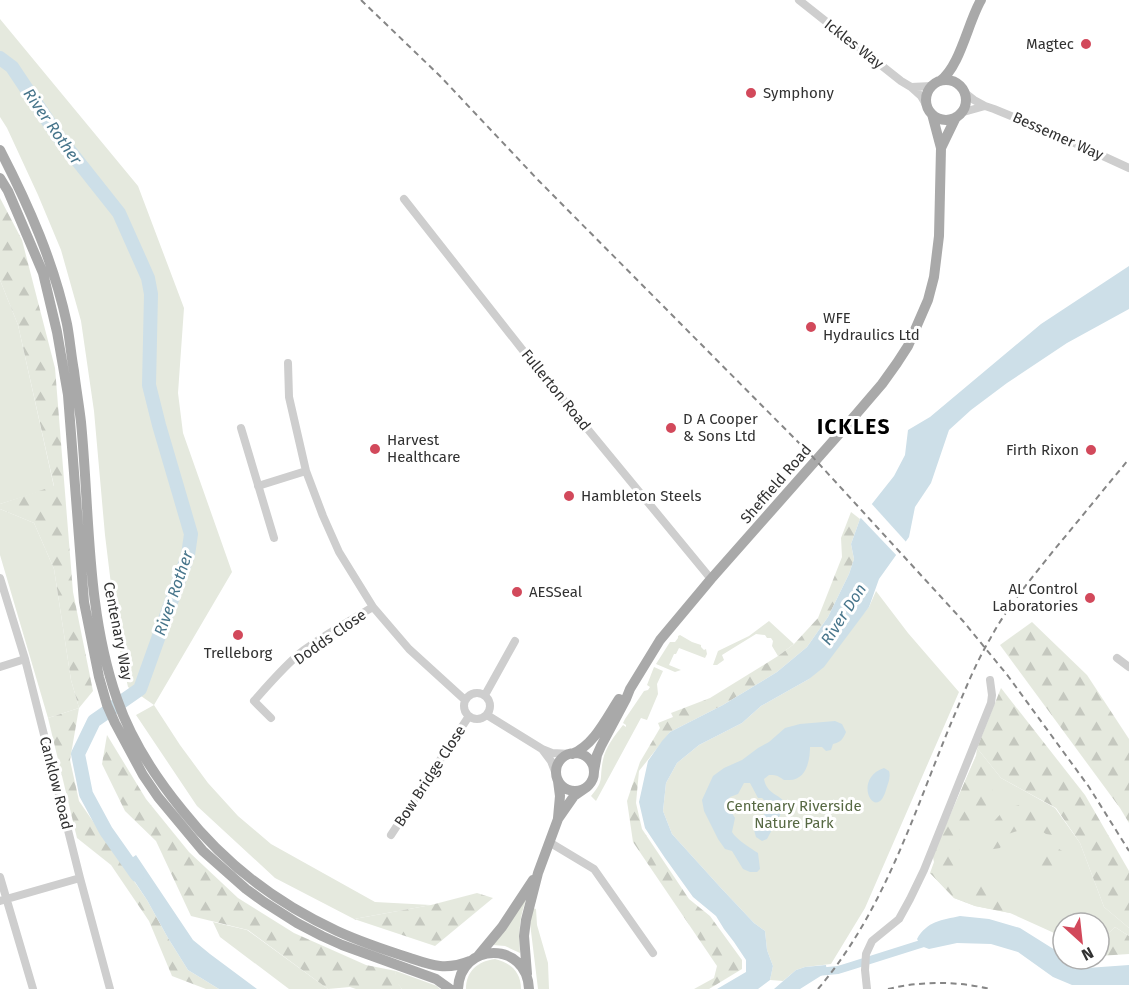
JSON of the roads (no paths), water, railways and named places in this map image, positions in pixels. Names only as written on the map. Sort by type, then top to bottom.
[{"type":"main road","points":[[957,60],[965,105],[958,115],[944,119],[930,111],[926,98],[927,93],[948,73],[957,60],[969,23],[981,0]]},
{"type":"main road","points":[[934,84],[941,80],[950,80],[957,83],[964,91]]},
{"type":"main road","name":"Sheffield Road","points":[[594,771],[601,746],[630,689],[660,639],[840,433],[887,377],[908,346],[928,300],[934,277],[939,236],[941,148],[930,111]]},
{"type":"main road","name":"Sheffield Road","points":[[941,148],[958,115]]},
{"type":"main road","name":"Centenary Way","points":[[0,150],[27,204],[37,230],[55,279],[67,327],[81,420],[90,563],[102,644],[107,705],[154,773],[194,825],[227,859],[280,900],[334,930],[381,949],[440,966],[458,966],[494,952],[502,953],[517,961],[527,974]]},
{"type":"main road","name":"Centenary Way","points":[[0,178],[8,191],[43,273],[57,332],[68,395],[84,602],[104,675]]},
{"type":"main road","name":"Sheffield Road","points":[[571,754],[586,746],[621,696],[630,689]]},
{"type":"main road","name":"Centenary Way","points":[[120,721],[143,775],[158,797],[203,851],[246,889],[297,923],[322,936],[436,979],[450,989]]},
{"type":"main road","points":[[530,989],[524,936],[525,920],[538,873],[558,819],[574,796],[592,781],[594,771],[586,757],[571,754],[559,762],[558,819]]},
{"type":"main road","points":[[557,778],[566,789],[571,791],[587,787]]},
{"type":"main road","points":[[458,989],[461,974],[502,927],[538,873]]},
{"type":"street","name":"Ickles Way","points":[[799,0],[892,75],[911,87],[921,96],[930,111]]},
{"type":"street","points":[[911,87],[934,84]]},
{"type":"street","name":"Bessemer Way","points":[[964,91],[985,106],[1055,134],[1129,168]]},
{"type":"street","points":[[958,115],[985,106]]},
{"type":"street","name":"Fullerton Road","points":[[404,199],[525,353],[711,579]]},
{"type":"street","points":[[288,363],[289,397],[306,471],[322,516],[339,552],[373,607],[409,650],[465,700]]},
{"type":"street","points":[[241,428],[274,538]]},
{"type":"street","points":[[258,486],[306,471]]},
{"type":"street","name":"Canklow Road","points":[[0,578],[25,659],[110,989]]},
{"type":"street","name":"Dodds Close","points":[[271,718],[254,701],[264,689],[302,652],[373,607]]},
{"type":"street","points":[[485,695],[515,641]]},
{"type":"street","points":[[1117,658],[1129,667]]},
{"type":"street","points":[[0,667],[25,659]]},
{"type":"street","points":[[867,989],[866,954],[872,941],[899,919],[924,870],[991,703],[990,680]]},
{"type":"street","points":[[471,694],[485,695],[490,704],[487,715],[481,719],[469,716],[464,710],[465,700],[471,694]]},
{"type":"street","points":[[487,715],[542,749],[552,753],[571,754]]},
{"type":"street","name":"Bow Bridge Close","points":[[391,835],[469,716]]},
{"type":"street","points":[[542,749],[551,761],[557,778]]},
{"type":"street","points":[[549,842],[594,869],[653,953]]},
{"type":"street","points":[[0,877],[3,900],[33,989]]},
{"type":"street","points":[[3,900],[80,878]]},
{"type":"water","name":"River Don","points":[[1129,266],[1129,309],[1067,343],[1007,383],[949,430],[931,483],[915,507],[909,537],[879,579],[869,607],[824,667],[809,679],[761,706],[742,723],[699,745],[677,763],[666,783],[663,811],[672,834],[754,923],[765,931],[767,950],[773,966],[770,980],[758,989],[717,989],[746,972],[746,960],[716,916],[693,897],[645,828],[639,802],[648,761],[670,732],[723,705],[777,672],[807,647],[828,617],[849,574],[854,559],[851,544],[860,519],[894,476],[905,455],[908,430],[930,417],[1041,324]]},
{"type":"water","points":[[835,721],[842,724],[846,732],[843,738],[833,744],[831,750],[810,747],[808,764],[803,774],[794,779],[784,780],[769,775],[764,779],[770,791],[786,804],[767,839],[762,841],[756,837],[754,830],[767,810],[767,803],[762,798],[758,798],[750,783],[744,783],[738,794],[730,797],[727,802],[735,818],[732,832],[758,853],[760,869],[757,872],[750,872],[743,869],[732,851],[725,849],[718,839],[704,811],[702,800],[713,776],[769,742],[785,728],[800,724]]},
{"type":"water","points":[[884,768],[889,771],[890,776],[886,790],[882,799],[877,802],[872,801],[867,789],[869,781],[874,773]]},
{"type":"water","points":[[136,855],[193,940],[257,989],[219,989],[188,970],[123,864]]},
{"type":"water","points":[[960,916],[989,919],[1020,928],[1051,947],[1051,971],[1111,971],[1111,966],[1129,965],[1129,985],[1072,985],[1053,977],[1018,952],[991,944],[957,943],[929,949],[921,946],[917,939],[925,928]]},
{"type":"water","points":[[826,965],[827,972],[800,989],[774,989],[796,970]]},
{"type":"waterway","name":"River Rother","points":[[0,58],[12,67],[58,136],[119,213],[148,278],[151,294],[149,385],[191,534],[188,555],[140,689],[94,721],[78,754],[86,794],[106,831],[137,875]]},
{"type":"waterway","points":[[817,972],[838,970],[927,942]]},
{"type":"railway","points":[[361,0],[440,76],[539,181],[810,454],[963,621],[1008,676],[1089,787],[1129,851]]},
{"type":"railway","points":[[818,989],[842,958],[881,890],[898,855],[968,682],[997,627],[1028,582],[1129,459]]},
{"type":"railway","points":[[888,989],[913,984],[939,983],[965,984],[990,989]]},
{"type":"place","name":"Magtec","points":[[1086,44]]},
{"type":"place","name":"Symphony","points":[[751,93]]},
{"type":"place","name":"WFE Hydraulics Ltd","points":[[811,327]]},
{"type":"place","name":"D A Cooper & Sons Ltd","points":[[671,428]]},
{"type":"place","name":"Harvest Healthcare","points":[[375,449]]},
{"type":"place","name":"Firth Rixon","points":[[1091,450]]},
{"type":"place","name":"Hambleton Steels","points":[[569,496]]},
{"type":"place","name":"AESSeal","points":[[517,592]]},
{"type":"place","name":"AL Control Laboratories","points":[[1090,598]]},
{"type":"place","name":"Trelleborg","points":[[238,635]]},
{"type":"district","name":"ICKLES","points":[[854,427]]},
{"type":"park label","name":"Centenary Riverside Nature Park","points":[[794,814]]}]
